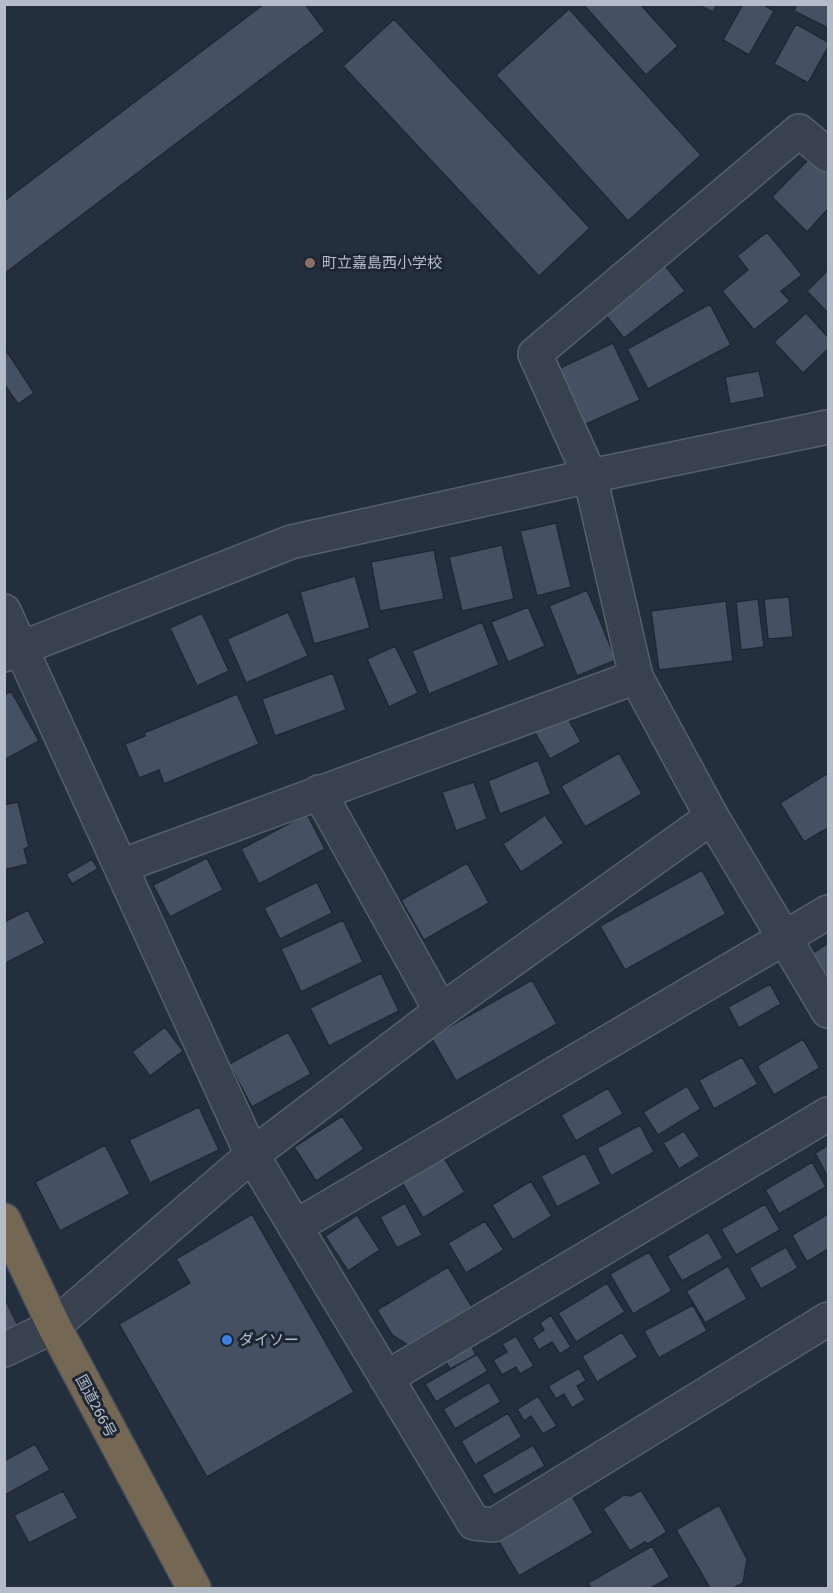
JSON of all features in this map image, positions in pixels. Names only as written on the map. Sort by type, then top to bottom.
[{"type":"highway","name":"国道266号","points":[[4,1220],[54,1326],[194,1588]]},
{"type":"street","points":[[828,155],[799,131],[535,354],[590,476],[636,677],[712,817],[828,1011]]},
{"type":"street","points":[[13,651],[291,542],[590,476],[828,427]]},
{"type":"street","points":[[4,611],[13,651],[121,866],[252,1155],[474,1523],[494,1525],[828,1319]]},
{"type":"street","points":[[121,866],[636,677]]},
{"type":"street","points":[[319,792],[441,1011]]},
{"type":"street","points":[[4,1350],[54,1326],[252,1155],[441,1011],[712,817]]},
{"type":"street","points":[[295,1227],[828,912]]},
{"type":"street","points":[[386,1378],[828,1114]]},
{"type":"building","points":[[264,4],[305,4],[325,31],[4,274],[4,201]]},
{"type":"building","points":[[583,4],[640,4],[678,46],[646,75]]},
{"type":"building","points":[[697,4],[717,4],[713,12]]},
{"type":"building","points":[[743,4],[762,4],[774,11],[749,55],[723,40]]},
{"type":"building","points":[[797,4],[828,4],[828,28],[794,11]]},
{"type":"building","points":[[569,9],[701,155],[628,221],[496,75]]},
{"type":"building","points":[[394,19],[590,228],[539,276],[343,66]]},
{"type":"building","points":[[796,24],[828,42],[828,47],[808,83],[774,64]]},
{"type":"building","points":[[812,156],[828,172],[828,209],[807,232],[772,197]]},
{"type":"building","points":[[767,232],[802,275],[781,291],[790,301],[754,330],[722,291],[748,270],[737,256]]},
{"type":"building","points":[[664,264],[685,291],[624,338],[603,312]]},
{"type":"building","points":[[828,270],[828,313],[807,291]]},
{"type":"building","points":[[710,304],[731,345],[648,389],[627,349]]},
{"type":"building","points":[[806,313],[828,337],[828,349],[803,373],[774,342]]},
{"type":"building","points":[[613,343],[640,400],[584,425],[558,369]]},
{"type":"building","points":[[6,350],[34,393],[18,404],[4,384]]},
{"type":"building","points":[[759,371],[765,397],[730,404],[725,377]]},
{"type":"building","points":[[556,523],[571,587],[537,596],[520,531]]},
{"type":"building","points":[[502,545],[514,599],[462,611],[449,557]]},
{"type":"building","points":[[434,550],[444,599],[380,611],[371,562]]},
{"type":"building","points":[[355,576],[370,628],[314,644],[300,592]]},
{"type":"building","points":[[587,590],[616,660],[577,676],[549,606]]},
{"type":"building","points":[[789,597],[793,637],[768,639],[764,599]]},
{"type":"building","points":[[758,599],[764,647],[741,650],[736,602]]},
{"type":"building","points":[[726,601],[733,661],[659,670],[651,611]]},
{"type":"building","points":[[528,607],[545,646],[508,662],[491,622]]},
{"type":"building","points":[[288,612],[308,656],[246,683],[227,639]]},
{"type":"building","points":[[202,613],[229,671],[197,686],[170,628]]},
{"type":"building","points":[[482,622],[499,665],[429,694],[412,651]]},
{"type":"building","points":[[395,646],[418,693],[389,707],[367,659]]},
{"type":"building","points":[[333,673],[346,710],[275,736],[262,699]]},
{"type":"building","points":[[11,691],[39,741],[4,760],[4,695]]},
{"type":"building","points":[[237,694],[259,744],[164,784],[159,770],[139,778],[125,744],[145,736],[144,733]]},
{"type":"building","points":[[565,713],[581,742],[550,759],[534,731]]},
{"type":"building","points":[[619,753],[642,794],[585,827],[561,786]]},
{"type":"building","points":[[538,760],[551,794],[500,814],[488,781]]},
{"type":"building","points":[[828,773],[828,828],[804,842],[780,803]]},
{"type":"building","points":[[474,782],[487,819],[456,831],[442,792]]},
{"type":"building","points":[[18,802],[29,847],[24,849],[28,864],[4,870],[4,805]]},
{"type":"building","points":[[307,814],[325,849],[259,884],[241,849]]},
{"type":"building","points":[[545,815],[564,843],[521,872],[503,844]]},
{"type":"building","points":[[207,858],[223,890],[170,917],[153,885]]},
{"type":"building","points":[[92,859],[98,869],[72,884],[66,874]]},
{"type":"building","points":[[467,863],[489,903],[424,940],[401,900]]},
{"type":"building","points":[[702,870],[726,914],[625,970],[600,926]]},
{"type":"building","points":[[317,882],[332,913],[280,939],[264,908]]},
{"type":"building","points":[[28,910],[45,943],[4,964],[4,922]]},
{"type":"building","points":[[343,920],[363,962],[301,992],[281,949]]},
{"type":"building","points":[[828,943],[828,974],[827,976],[813,953]]},
{"type":"building","points":[[381,973],[399,1011],[329,1046],[310,1008]]},
{"type":"building","points":[[532,980],[557,1024],[456,1081],[431,1037]]},
{"type":"building","points":[[770,984],[781,1004],[739,1028],[728,1007]]},
{"type":"building","points":[[165,1027],[183,1051],[150,1076],[132,1052]]},
{"type":"building","points":[[288,1032],[311,1074],[252,1107],[229,1064]]},
{"type":"building","points":[[803,1039],[820,1068],[774,1095],[757,1066]]},
{"type":"building","points":[[742,1057],[758,1084],[714,1109],[699,1080]]},
{"type":"building","points":[[687,1086],[701,1109],[658,1135],[643,1112]]},
{"type":"building","points":[[608,1088],[623,1114],[576,1141],[561,1115]]},
{"type":"building","points":[[199,1107],[219,1150],[150,1183],[129,1140]]},
{"type":"building","points":[[342,1116],[364,1149],[316,1181],[294,1147]]},
{"type":"building","points":[[640,1125],[654,1152],[611,1176],[597,1148]]},
{"type":"building","points":[[684,1131],[700,1156],[679,1169],[663,1143]]},
{"type":"building","points":[[105,1145],[130,1194],[60,1231],[35,1182]]},
{"type":"building","points":[[828,1145],[828,1177],[815,1153]]},
{"type":"building","points":[[440,1151],[465,1192],[423,1218],[398,1176]]},
{"type":"building","points":[[585,1153],[601,1184],[557,1207],[541,1176]]},
{"type":"building","points":[[812,1162],[826,1187],[779,1214],[765,1190]]},
{"type":"building","points":[[531,1181],[552,1216],[513,1240],[492,1205]]},
{"type":"building","points":[[405,1203],[422,1235],[397,1248],[380,1217]]},
{"type":"building","points":[[765,1204],[780,1230],[736,1255],[721,1229]]},
{"type":"building","points":[[252,1214],[354,1392],[207,1477],[119,1324],[190,1283],[176,1259]]},
{"type":"building","points":[[828,1214],[828,1249],[807,1262],[792,1235]]},
{"type":"building","points":[[357,1215],[380,1250],[348,1271],[325,1236]]},
{"type":"building","points":[[485,1221],[504,1250],[466,1273],[448,1243]]},
{"type":"building","points":[[708,1232],[723,1258],[682,1281],[667,1256]]},
{"type":"building","points":[[786,1247],[798,1268],[761,1289],[749,1268]]},
{"type":"building","points":[[649,1252],[672,1291],[633,1314],[610,1274]]},
{"type":"building","points":[[728,1266],[747,1299],[705,1323],[686,1291]]},
{"type":"building","points":[[448,1267],[475,1312],[414,1349],[392,1335],[377,1310]]},
{"type":"building","points":[[607,1283],[625,1312],[576,1342],[558,1313]]},
{"type":"building","points":[[4,1297],[21,1332],[4,1340]]},
{"type":"building","points":[[693,1305],[707,1331],[659,1358],[644,1331]]},
{"type":"building","points":[[551,1315],[571,1347],[560,1354],[552,1342],[539,1350],[532,1338],[544,1330],[540,1323]]},
{"type":"building","points":[[622,1332],[638,1357],[597,1382],[582,1356]]},
{"type":"building","points":[[516,1336],[534,1366],[520,1374],[516,1367],[502,1375],[493,1360],[507,1352],[502,1344]]},
{"type":"building","points":[[471,1345],[476,1355],[450,1369],[445,1360]]},
{"type":"building","points":[[477,1354],[488,1371],[436,1402],[425,1384]]},
{"type":"building","points":[[579,1368],[586,1381],[577,1386],[585,1400],[572,1408],[564,1394],[556,1399],[548,1386]]},
{"type":"building","points":[[489,1382],[501,1402],[455,1429],[443,1409]]},
{"type":"building","points":[[538,1396],[557,1426],[543,1434],[531,1416],[524,1421],[517,1409]]},
{"type":"building","points":[[508,1413],[522,1437],[475,1465],[461,1441]]},
{"type":"building","points":[[35,1444],[50,1470],[5,1495],[4,1461]]},
{"type":"building","points":[[533,1445],[545,1466],[494,1495],[482,1475]]},
{"type":"building","points":[[568,1489],[593,1533],[519,1576],[493,1532]]},
{"type":"building","points":[[641,1490],[667,1532],[648,1544],[645,1542],[630,1551],[603,1509],[624,1495],[631,1496]]},
{"type":"building","points":[[63,1491],[78,1518],[29,1543],[14,1515]]},
{"type":"building","points":[[719,1505],[747,1559],[743,1583],[733,1588],[710,1588],[676,1530]]},
{"type":"building","points":[[652,1546],[670,1577],[651,1588],[591,1588],[588,1583]]},
{"type":"place","name":"町立嘉島西小学校","points":[[310,263]]},
{"type":"place","name":"ダイソー","points":[[227,1340]]}]
